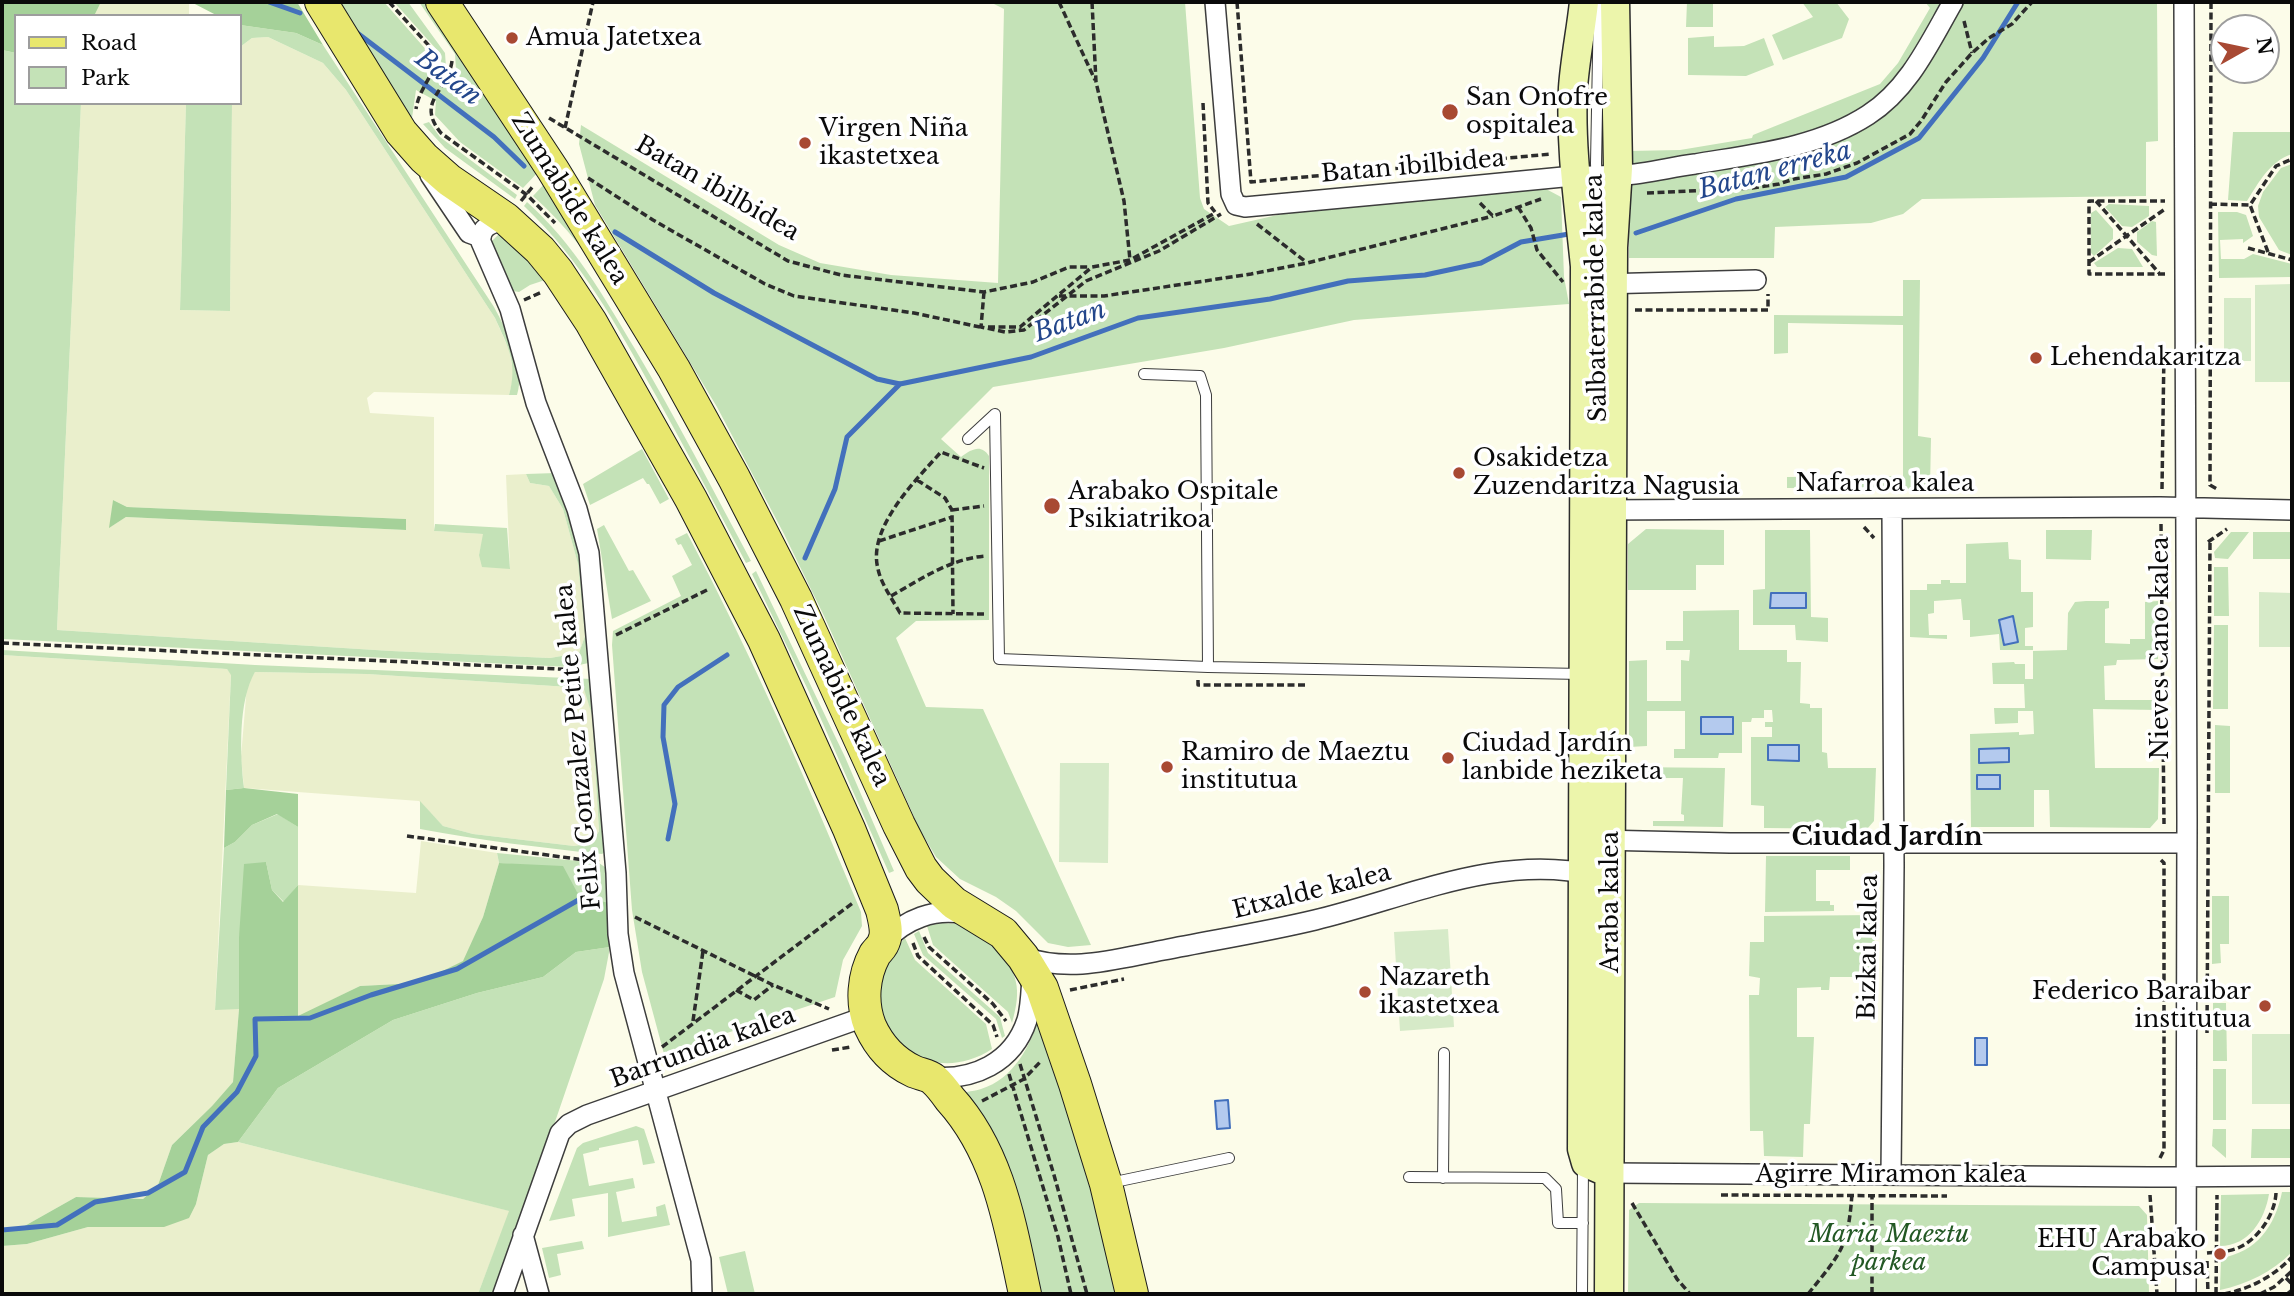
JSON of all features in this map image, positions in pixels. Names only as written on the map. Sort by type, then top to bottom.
[{"type":"main road","name":"Zumabide kalea","points":[[321,2],[401,132],[424,158],[449,180],[506,219],[540,250],[575,295],[645,415],[732,578],[800,718],[875,890],[885,924],[885,941]]},
{"type":"main road","name":"Zumabide kalea","points":[[442,2],[600,244],[674,369],[734,478],[830,670],[921,868],[940,891],[1003,933],[1028,964],[1042,988],[1106,1184],[1132,1294]]},
{"type":"main road","points":[[885,941],[872,961],[865,984],[867,1016],[878,1040],[895,1060],[931,1077],[973,1125],[988,1153],[1000,1190],[1025,1294]]},
{"type":"street","name":"Batan ibilbidea","points":[[1215,2],[1230,185],[1234,201],[1240,207],[1759,154],[1807,142],[1843,130],[1870,114],[1904,83],[1958,7]]},
{"type":"street","name":"Salbaterrabide kalea","points":[[1584,2],[1574,79],[1604,288],[1599,509]]},
{"type":"street","name":"Salbaterrabide kalea","points":[[1599,509],[1585,266],[1588,170],[1615,2]]},
{"type":"street","name":"Nieves Cano kalea","points":[[2183,2],[2186,1294]]},
{"type":"street","points":[[424,158],[430,175],[469,233],[480,237],[488,225],[506,219]]},
{"type":"street","name":"Felix Gonzalez Petite kalea","points":[[480,237],[483,251],[510,309],[536,403],[577,509],[589,552],[615,864],[618,934],[624,973],[701,1261],[702,1294]]},
{"type":"street","points":[[1604,288],[1756,280]]},
{"type":"street","name":"Nafarroa kalea","points":[[1599,509],[1892,518],[2160,508],[2292,510]]},
{"type":"street","name":"Araba kalea","points":[[1598,858],[1585,674],[1599,509]]},
{"type":"street","name":"Araba kalea","points":[[1599,509],[1596,1166],[1609,1294]]},
{"type":"street","name":"Bizkai kalea","points":[[1891,1175],[1894,844],[1892,518]]},
{"type":"street","name":"Etxalde kalea","points":[[1028,964],[1084,965],[1313,920],[1458,878],[1486,873],[1544,870],[1598,858],[1730,844],[2187,843]]},
{"type":"street","points":[[885,941],[905,924],[931,913],[954,912],[976,917]]},
{"type":"street","points":[[931,1077],[962,1077],[977,1073],[991,1066],[1010,1050],[1023,1031],[1027,1018],[1028,964]]},
{"type":"street","name":"Barrundia kalea","points":[[523,1235],[560,1133],[569,1124],[587,1115],[867,1016]]},
{"type":"street","name":"Agirre Miramon kalea","points":[[1596,1166],[1891,1175],[2292,1176]]},
{"type":"street","points":[[503,1294],[523,1235]]},
{"type":"street","points":[[523,1235],[539,1294]]},
{"type":"lane","name":"Salbaterrabide kalea","points":[[1588,170],[1599,2]]},
{"type":"lane","points":[[1144,374],[1199,376],[1206,395],[1203,667]]},
{"type":"lane","points":[[968,439],[995,414],[999,659],[1203,667],[1585,674]]},
{"type":"lane","points":[[1443,1178],[1444,1054]]},
{"type":"lane","points":[[1106,1184],[1229,1158]]},
{"type":"lane","points":[[1582,1294],[1583,1223],[1596,1166]]},
{"type":"lane","points":[[1409,1177],[1545,1178],[1556,1189],[1558,1223],[1583,1223]]},
{"type":"path","points":[[389,2],[436,57],[432,74],[418,94]]},
{"type":"path","points":[[565,128],[593,2]]},
{"type":"path","points":[[1059,2],[1096,82]]},
{"type":"path","points":[[1092,2],[1096,82],[1124,201],[1130,260]]},
{"type":"path","points":[[1237,2],[1251,182],[1588,170]]},
{"type":"path","points":[[1989,38],[2012,24],[2032,2]]},
{"type":"path","points":[[2211,2],[2210,485],[2227,494]]},
{"type":"path","points":[[1958,7],[1972,53]]},
{"type":"path","points":[[432,101],[445,81]]},
{"type":"path","name":"Batan ibilbidea","points":[[544,115],[788,261],[841,275],[984,292],[1033,282],[1069,267],[1092,267],[1130,260],[1216,212],[1208,203],[1202,90]]},
{"type":"path","points":[[2250,205],[2276,166],[2292,159]]},
{"type":"path","points":[[585,177],[653,220],[765,284],[794,296],[914,313],[981,327],[1020,327],[1092,267]]},
{"type":"path","points":[[2165,188],[2165,222]]},
{"type":"path","points":[[2096,201],[2162,274],[2089,274],[2089,201],[2096,201],[2165,201]]},
{"type":"path","points":[[2210,204],[2250,205]]},
{"type":"path","points":[[2250,205],[2269,252]]},
{"type":"path","name":"Batan ibilbidea","points":[[1518,207],[1531,228],[1537,250],[1567,287]]},
{"type":"path","points":[[2089,262],[2165,209]]},
{"type":"path","points":[[1058,296],[1104,296],[1251,274],[1307,263],[1493,216]]},
{"type":"path","points":[[1249,219],[1307,263]]},
{"type":"path","points":[[2248,248],[2292,260]]},
{"type":"path","points":[[510,309],[538,293],[549,291]]},
{"type":"path","points":[[981,327],[984,292]]},
{"type":"path","points":[[2157,1294],[2150,1177],[2164,1150],[2164,863],[2154,851],[2154,843],[2156,834],[2164,829],[2160,494],[2164,485],[2164,340]]},
{"type":"path","points":[[996,472],[940,452],[900,500],[876,551],[878,570],[900,613],[998,614]]},
{"type":"path","points":[[917,480],[945,498],[952,510],[953,614]]},
{"type":"path","points":[[952,510],[996,504]]},
{"type":"path","points":[[879,541],[952,517]]},
{"type":"path","points":[[1864,527],[1892,518]]},
{"type":"path","points":[[2161,543],[2210,542],[2226,529],[2239,529]]},
{"type":"path","points":[[2207,1042],[2210,542]]},
{"type":"path","points":[[891,596],[951,563],[998,555]]},
{"type":"path","points":[[608,639],[732,578]]},
{"type":"path","points":[[2,643],[599,671]]},
{"type":"path","points":[[1203,667],[1198,685],[1311,685]]},
{"type":"path","points":[[407,836],[615,864]]},
{"type":"path","points":[[657,1051],[844,908],[875,890]]},
{"type":"path","points":[[630,914],[773,985],[829,1009]]},
{"type":"path","points":[[692,1023],[703,950]]},
{"type":"path","points":[[736,990],[754,1000],[773,985]]},
{"type":"path","points":[[835,1004],[819,1013],[829,1051],[849,1046],[859,1051]]},
{"type":"path","points":[[958,1107],[995,1096],[1024,1079],[1060,1038]]},
{"type":"path","points":[[2207,1253],[2241,1247],[2252,1239],[2270,1214],[2276,1200],[2276,1187]]},
{"type":"path","points":[[1630,1194],[1639,1214],[1690,1294]]},
{"type":"path","points":[[1713,1195],[1872,1196],[1872,1294]]},
{"type":"path","points":[[1808,1294],[1832,1265],[1844,1245],[1852,1196]]},
{"type":"path","points":[[2224,1294],[2252,1285],[2283,1266],[2292,1257]]},
{"type":"path","points":[[2259,1294],[2286,1278],[2292,1270]]},
{"type":"path","points":[[2286,1278],[2292,1287],[2287,1294]]},
{"type":"green space","points":[[2,2],[101,2],[95,14],[14,14],[14,53],[2,50]]},
{"type":"green space","points":[[101,2],[189,2],[189,14],[95,14]]},
{"type":"green space","points":[[191,2],[297,2],[323,45],[296,33],[242,25],[242,14],[214,14]]},
{"type":"green space","points":[[330,2],[384,2],[429,53],[427,71],[436,76],[442,64],[437,50],[394,2],[408,2],[445,53],[446,67],[441,79],[448,84],[456,69],[455,54],[419,2],[430,2],[540,170],[523,188],[460,142],[435,115],[436,101],[416,90],[412,118],[404,123]]},
{"type":"green space","points":[[990,2],[1185,2],[1200,198],[1204,209],[1229,226],[1282,214],[1546,189],[1561,197],[1564,277],[1569,304],[1354,320],[1224,348],[993,387],[941,439],[961,457],[976,449],[983,450],[989,456],[989,620],[916,621],[896,638],[926,707],[983,709],[1091,945],[1068,947],[1048,943],[1016,911],[996,897],[960,879],[936,857],[920,830],[824,616],[784,534],[717,407],[595,205],[579,144],[581,125],[779,245],[820,263],[891,275],[998,283],[1004,9]]},
{"type":"green space","points":[[1687,2],[1713,2],[1713,27],[1686,27]]},
{"type":"green space","points":[[1802,2],[1836,2],[1849,19],[1842,38],[1783,60],[1772,35],[1813,17]]},
{"type":"green space","points":[[1925,2],[2157,2],[2158,141],[2146,142],[2146,196],[1922,199],[1903,214],[1871,223],[1775,227],[1774,258],[1629,258],[1629,151],[1680,150],[1752,138],[1753,135],[1880,84],[1898,63],[1930,8]]},
{"type":"green space","points":[[242,25],[296,33],[323,45],[494,307],[517,362],[517,395],[509,395],[512,364],[508,347],[495,318],[346,90],[323,63],[268,37],[252,38],[242,46]]},
{"type":"green space","points":[[1714,36],[1714,47],[1744,46],[1764,38],[1774,65],[1746,76],[1688,75],[1688,38]]},
{"type":"green space","points":[[268,37],[323,63],[346,90],[495,318],[509,350],[514,376],[509,395],[374,392],[367,398],[370,413],[434,417],[434,531],[484,534],[479,555],[510,568],[506,475],[526,474],[530,483],[549,486],[563,509],[578,564],[585,636],[579,653],[550,658],[391,651],[57,630],[81,105],[186,105],[180,310],[230,311],[232,105],[242,105],[242,46],[252,38]],"holes":[[[113,500],[127,507],[406,519],[406,530],[126,517],[110,527]]]},
{"type":"green space","points":[[2,50],[14,53],[14,105],[81,105],[57,630],[391,651],[550,658],[579,653],[585,636],[578,564],[563,509],[549,486],[530,483],[526,474],[556,473],[584,558],[593,662],[570,667],[2,639]]},
{"type":"green space","points":[[186,105],[232,105],[230,311],[180,310]]},
{"type":"green space","points":[[429,122],[440,137],[517,195],[515,199],[445,148],[423,124]]},
{"type":"green space","points":[[2233,132],[2292,132],[2292,154],[2271,167],[2247,201],[2228,200]]},
{"type":"green space","points":[[2292,164],[2292,255],[2279,250],[2259,217],[2258,206],[2263,192],[2281,168]]},
{"type":"green space","points":[[547,181],[666,377],[743,520],[808,649],[906,864],[902,868],[852,752],[798,638],[742,525],[650,355],[598,270],[557,219],[533,196]]},
{"type":"green space","points":[[527,202],[559,235],[587,271],[611,309],[665,401],[751,561],[746,563],[612,318],[581,271],[524,206]]},
{"type":"green space","points":[[2109,204],[2149,206],[2149,216],[2132,227],[2122,226],[2105,207]]},
{"type":"green space","points":[[2096,210],[2113,229],[2113,239],[2094,256],[2091,253],[2091,213]]},
{"type":"green space","points":[[2218,212],[2246,215],[2253,236],[2243,243],[2243,239],[2220,240],[2221,259],[2244,259],[2253,254],[2292,264],[2292,277],[2219,278]]},
{"type":"green space","points":[[2152,221],[2156,222],[2157,256],[2137,242],[2137,232]]},
{"type":"green space","points":[[504,232],[509,233],[545,280],[519,292],[513,291],[491,242]]},
{"type":"green space","points":[[2118,248],[2132,249],[2143,267],[2097,267],[2094,263]]},
{"type":"green space","points":[[1903,280],[1920,280],[1918,436],[1931,438],[1930,489],[1787,488],[1787,477],[1903,476],[1903,325],[1788,323],[1788,353],[1774,354],[1774,315],[1903,316]]},
{"type":"green space","points":[[2292,284],[2292,382],[2255,382],[2255,285]]},
{"type":"green space","points":[[2224,298],[2251,298],[2251,361],[2224,361]]},
{"type":"green space","points":[[642,449],[669,499],[660,504],[643,478],[590,505],[583,484]]},
{"type":"green space","points":[[113,500],[127,507],[406,519],[406,530],[126,517],[109,528]]},
{"type":"green space","points":[[435,524],[507,528],[510,569],[482,567],[479,555],[483,534],[434,531]]},
{"type":"green space","points":[[604,525],[629,571],[633,570],[651,601],[612,619],[597,529]]},
{"type":"green space","points":[[1646,529],[1724,530],[1724,565],[1696,565],[1696,590],[1628,590],[1628,544]]},
{"type":"green space","points":[[1765,530],[1810,530],[1811,617],[1828,618],[1828,642],[1796,640],[1795,625],[1753,625],[1753,590],[1765,589]]},
{"type":"green space","points":[[2046,530],[2092,530],[2091,560],[2046,559]]},
{"type":"green space","points":[[2231,532],[2249,532],[2228,559],[2215,558],[2214,552]]},
{"type":"green space","points":[[2253,532],[2292,532],[2292,559],[2253,559]]},
{"type":"green space","points":[[687,533],[757,673],[800,768],[861,912],[862,926],[843,960],[835,997],[664,1054],[642,972],[632,910],[612,645],[613,631],[681,596],[672,576],[692,565],[681,544],[678,545],[675,539]]},
{"type":"green space","points":[[2008,542],[2009,559],[2021,560],[2021,592],[2033,592],[2033,627],[2025,628],[2025,646],[2033,646],[2033,650],[2000,650],[1999,634],[1970,637],[1970,620],[1963,620],[1961,599],[1934,601],[1934,613],[1928,614],[1929,635],[1947,635],[1947,639],[1910,637],[1910,590],[1927,590],[1927,584],[1941,584],[1941,580],[1966,583],[1966,544]]},
{"type":"green space","points":[[2214,567],[2228,567],[2229,616],[2214,616]]},
{"type":"green space","points":[[756,571],[845,757],[894,871],[889,873],[809,692],[752,574]]},
{"type":"green space","points":[[2259,592],[2292,593],[2292,647],[2259,647]]},
{"type":"green space","points":[[2109,601],[2109,608],[2105,609],[2105,643],[2130,644],[2130,639],[2145,639],[2145,602],[2158,601],[2158,659],[2117,660],[2116,665],[2104,666],[2105,700],[2158,700],[2158,710],[2093,709],[2095,768],[2159,768],[2158,819],[2150,828],[2050,827],[2049,790],[2034,790],[2034,827],[1971,827],[1970,734],[2034,734],[2033,711],[2018,711],[2018,723],[1995,724],[1994,708],[2025,708],[2024,684],[1993,684],[1992,663],[2025,664],[2025,679],[2033,679],[2033,651],[2067,650],[2068,613],[2075,602]]},
{"type":"green space","points":[[1739,610],[1739,650],[1787,650],[1787,662],[1801,662],[1800,703],[1810,704],[1810,708],[1822,708],[1822,752],[1827,753],[1828,768],[1876,768],[1874,821],[1867,829],[1764,828],[1764,806],[1751,805],[1751,737],[1772,737],[1772,727],[1765,727],[1765,722],[1773,722],[1772,710],[1764,710],[1764,718],[1752,718],[1751,722],[1742,722],[1742,753],[1719,753],[1718,758],[1674,758],[1674,749],[1685,749],[1685,711],[1647,711],[1647,746],[1629,747],[1629,661],[1647,660],[1647,701],[1681,701],[1681,660],[1689,661],[1690,650],[1666,650],[1666,641],[1683,641],[1683,611]]},
{"type":"green space","points":[[2214,625],[2228,625],[2228,709],[2213,709]]},
{"type":"green space","points":[[2,650],[255,665],[592,679],[609,849],[602,854],[579,852],[420,829],[420,801],[443,826],[473,834],[574,846],[592,843],[599,831],[592,715],[584,689],[367,674],[255,672],[249,684],[243,713],[241,744],[244,788],[226,790],[231,675],[227,669],[2,655]]},
{"type":"green space","points":[[2,655],[227,669],[231,674],[215,1009],[239,1009],[233,1082],[172,1145],[158,1185],[143,1199],[76,1197],[21,1228],[2,1229]]},
{"type":"green space","points":[[255,672],[367,674],[585,689],[592,715],[599,831],[592,843],[574,846],[473,834],[443,826],[419,801],[244,788],[241,757],[247,685]]},
{"type":"green space","points":[[2215,725],[2230,726],[2230,793],[2215,793]]},
{"type":"green space","points":[[1060,763],[1109,763],[1108,863],[1059,862]]},
{"type":"green space","points":[[1628,767],[1725,768],[1723,827],[1653,826],[1653,821],[1684,821],[1684,815],[1681,814],[1683,778],[1628,778]]},
{"type":"green space","points":[[244,788],[298,794],[298,827],[277,814],[252,825],[235,842],[224,848],[226,790]]},
{"type":"green space","points":[[278,814],[298,827],[298,885],[284,902],[272,890],[266,862],[239,937],[239,1009],[215,1010],[224,848],[235,842],[252,825]]},
{"type":"green space","points":[[421,841],[497,853],[499,863],[483,917],[464,961],[418,983],[360,986],[298,1017],[298,885],[416,893]]},
{"type":"green space","points":[[497,853],[599,863],[609,870],[611,904],[577,892],[524,865],[499,863]]},
{"type":"green space","points":[[1766,856],[1850,856],[1850,870],[1816,870],[1816,901],[1830,901],[1830,905],[1834,905],[1834,911],[1765,912]]},
{"type":"green space","points":[[266,862],[272,890],[283,902],[298,885],[298,1016],[360,986],[418,983],[463,961],[483,917],[499,863],[563,866],[577,892],[611,904],[613,931],[610,947],[576,952],[543,977],[477,993],[393,1020],[278,1088],[238,1142],[224,1144],[208,1155],[196,1204],[189,1218],[164,1227],[88,1227],[27,1244],[2,1246],[2,1229],[21,1228],[76,1197],[143,1199],[158,1185],[172,1145],[233,1082],[239,1009],[239,937],[244,864]]},
{"type":"green space","points":[[2212,896],[2229,896],[2229,944],[2220,944],[2221,963],[2212,964]]},
{"type":"green space","points":[[1875,915],[1874,977],[1830,977],[1829,990],[1821,990],[1821,987],[1797,988],[1797,1037],[1814,1037],[1810,1124],[1804,1124],[1803,1157],[1764,1156],[1763,1131],[1750,1131],[1749,995],[1759,995],[1760,978],[1749,976],[1750,942],[1764,942],[1764,916]]},
{"type":"green space","points":[[942,923],[961,924],[978,931],[1009,964],[1017,990],[1012,1023],[1008,1012],[933,945],[927,926]]},
{"type":"green space","points":[[1448,929],[1454,1027],[1400,1031],[1394,932]]},
{"type":"green space","points":[[919,931],[928,953],[1000,1017],[1005,1036],[1002,1038],[996,1019],[923,955],[914,934]]},
{"type":"green space","points":[[905,938],[915,960],[986,1024],[992,1049],[963,1061],[935,1062],[911,1053],[893,1037],[881,1015],[878,990],[885,963]]},
{"type":"green space","points":[[610,947],[604,979],[496,1294],[478,1294],[509,1211],[238,1142],[278,1088],[393,1020],[477,993],[543,977],[576,952]]},
{"type":"green space","points":[[2213,1003],[2226,1003],[2227,1061],[2213,1061]]},
{"type":"green space","points":[[1040,1014],[1098,1197],[1121,1294],[1034,1294],[953,1094],[993,1084],[1012,1069],[1026,1049]]},
{"type":"green space","points":[[2252,1034],[2292,1034],[2292,1104],[2252,1104]]},
{"type":"green space","points":[[2213,1069],[2226,1069],[2226,1120],[2213,1120]]},
{"type":"green space","points":[[636,1126],[644,1129],[655,1163],[643,1165],[638,1140],[599,1148],[583,1154],[589,1186],[633,1178],[635,1188],[616,1192],[622,1222],[657,1216],[656,1207],[665,1204],[670,1225],[608,1237],[608,1193],[572,1199],[575,1216],[549,1221],[577,1148],[583,1143]]},
{"type":"green space","points":[[2213,1129],[2226,1129],[2226,1158],[2212,1146]]},
{"type":"green space","points":[[2252,1129],[2292,1129],[2292,1158],[2251,1158]]},
{"type":"green space","points":[[238,1142],[510,1211],[478,1294],[2,1294],[2,1246],[27,1244],[88,1227],[124,1227],[196,1204],[208,1155],[224,1144]]},
{"type":"green space","points":[[2282,1192],[2292,1192],[2292,1252],[2259,1276],[2220,1290],[2221,1258],[2245,1250],[2262,1236],[2275,1216]]},
{"type":"green space","points":[[2269,1194],[2264,1213],[2254,1229],[2239,1241],[2220,1246],[2221,1195]]},
{"type":"green space","name":"Maria Maeztu parkea","points":[[1639,1203],[2139,1206],[2147,1215],[2149,1293],[1628,1294],[1629,1210]]},
{"type":"green space","points":[[582,1241],[584,1249],[557,1254],[561,1275],[549,1278],[542,1248]]},
{"type":"green space","points":[[745,1251],[755,1294],[728,1294],[719,1257]]},
{"type":"water","points":[[1771,593],[1806,593],[1806,608],[1770,608]]},
{"type":"water","points":[[2013,616],[2018,642],[2004,645],[1999,620]]},
{"type":"water","points":[[1701,717],[1733,717],[1733,734],[1701,734]]},
{"type":"water","points":[[1768,745],[1799,745],[1799,761],[1768,760]]},
{"type":"water","points":[[2009,748],[2009,762],[1979,763],[1979,749]]},
{"type":"water","points":[[1977,775],[2000,775],[2000,789],[1977,789]]},
{"type":"water","points":[[1975,1038],[1987,1038],[1987,1065],[1975,1065]]},
{"type":"water","points":[[1228,1100],[1230,1128],[1217,1129],[1215,1101]]},
{"type":"waterway","name":"Batan","points":[[269,2],[300,13]]},
{"type":"waterway","name":"Batan erreka","points":[[1636,233],[1736,199],[1846,177],[1919,138],[1983,58],[2018,2]]},
{"type":"waterway","name":"Batan","points":[[356,32],[494,137],[524,166]]},
{"type":"waterway","name":"Batan","points":[[615,232],[714,293],[877,379],[900,384],[1031,357],[1138,318],[1270,299],[1348,281],[1425,275],[1481,263],[1521,242],[1569,234]]},
{"type":"waterway","points":[[805,558],[835,489],[847,437],[900,384]]},
{"type":"waterway","points":[[668,839],[675,804],[663,737],[664,705],[678,687],[727,655]]},
{"type":"waterway","points":[[2,1230],[57,1225],[95,1202],[148,1193],[185,1172],[203,1127],[237,1092],[256,1056],[255,1019],[310,1018],[371,995],[457,969],[596,890]]},
{"type":"place","name":"Amua Jatetxea","points":[[512,38]]},
{"type":"place","name":"San Onofre ospitalea","points":[[1450,112]]},
{"type":"place","name":"Virgen Niña ikastetxea","points":[[805,143]]},
{"type":"place","name":"Lehendakaritza","points":[[2036,358]]},
{"type":"place","name":"Osakidetza Zuzendaritza Nagusia","points":[[1459,473]]},
{"type":"place","name":"Arabako Ospitale Psikiatrikoa","points":[[1052,506]]},
{"type":"place","name":"Ciudad Jardín lanbide heziketa","points":[[1448,758]]},
{"type":"place","name":"Ramiro de Maeztu institutua","points":[[1167,767]]},
{"type":"place","name":"Nazareth ikastetxea","points":[[1365,992]]},
{"type":"place","name":"Federico Baraibar institutua","points":[[2265,1006]]},
{"type":"place","name":"EHU Arabako Campusa","points":[[2220,1254]]},
{"type":"district","name":"Ciudad Jardín","points":[[1887,838]]}]
